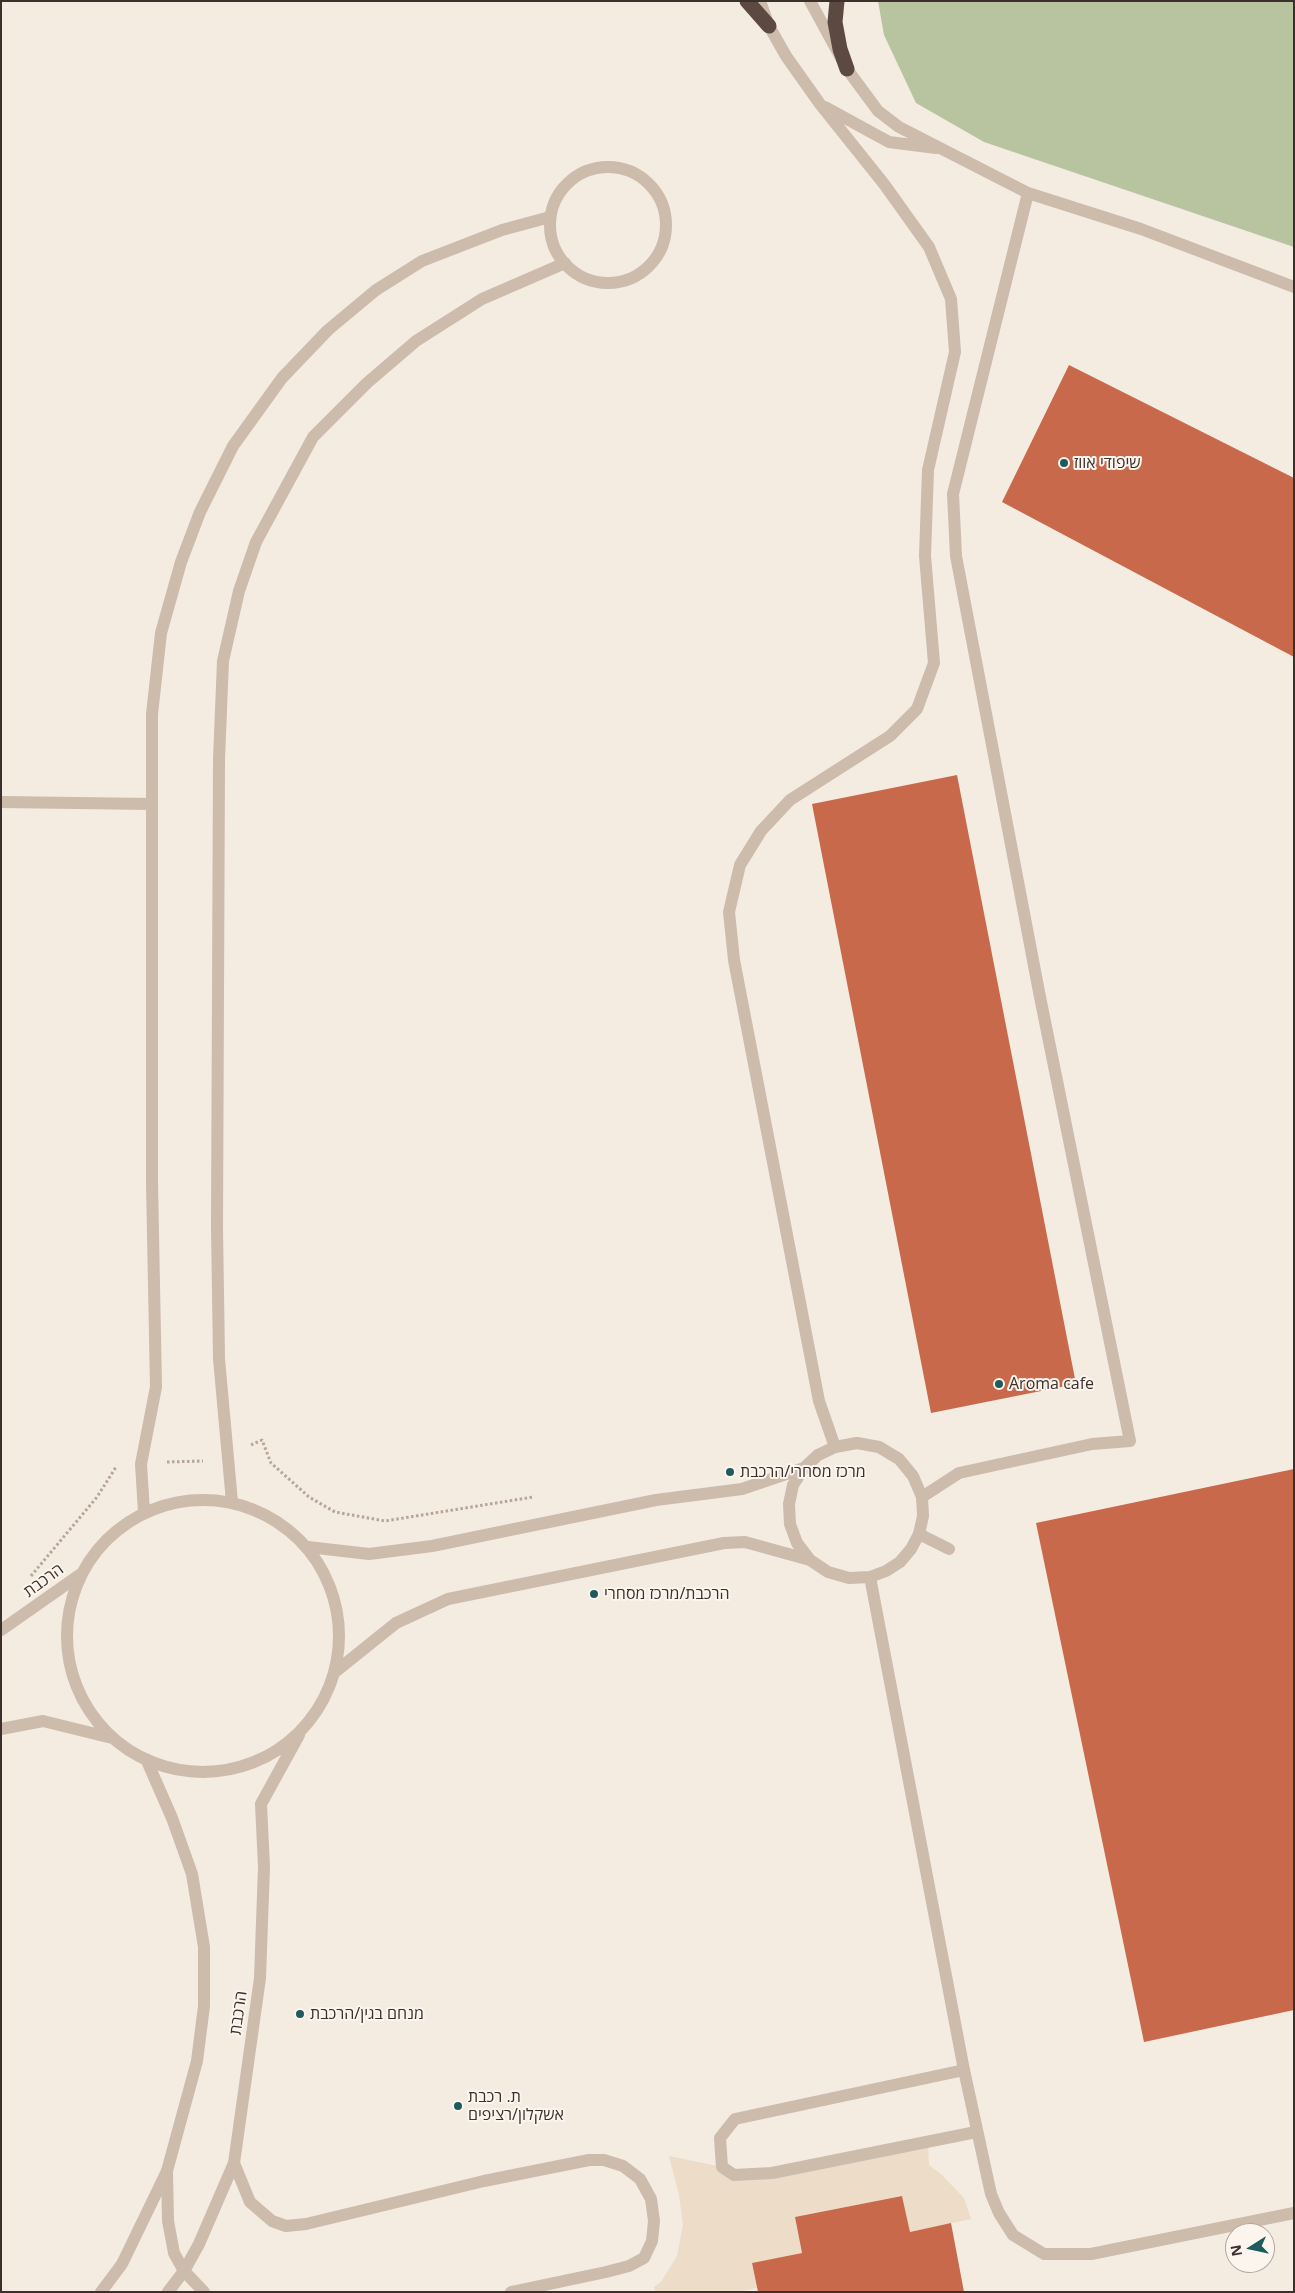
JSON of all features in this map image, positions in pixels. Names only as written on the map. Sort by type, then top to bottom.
[{"type":"highway","points":[[747,1],[769,26]]},
{"type":"highway","points":[[837,1],[835,22],[840,50],[846,69]]},
{"type":"street","points":[[760,1],[769,26],[786,56],[820,104],[884,184],[929,247],[951,299],[955,352],[928,470],[925,556],[934,663],[917,709],[890,736],[790,800],[772,818],[761,831],[740,866],[729,912],[734,960],[819,1401],[835,1446]]},
{"type":"street","points":[[810,1],[846,69],[878,111],[899,127],[948,150],[1028,192],[1141,229],[1294,287]]},
{"type":"street","points":[[820,104],[889,142],[948,150]]},
{"type":"street","points":[[597,166],[621,167],[641,176],[657,193],[666,214],[665,237],[656,258],[639,275],[618,282],[595,282],[574,273],[565,263],[558,256],[550,237],[550,212],[559,191],[576,175],[597,166]]},
{"type":"street","points":[[922,1497],[959,1473],[1092,1444],[1130,1441],[1040,997],[956,556],[953,494],[1028,192]]},
{"type":"street","points":[[144,1512],[141,1464],[156,1387],[152,1183],[152,714],[161,633],[184,554],[200,512],[233,446],[282,378],[328,330],[376,290],[422,261],[502,230],[550,217]]},
{"type":"street","points":[[232,1502],[219,1359],[217,1227],[219,759],[223,661],[239,591],[256,542],[313,437],[367,383],[416,341],[482,299],[565,263]]},
{"type":"street","points":[[1,802],[152,804]]},
{"type":"street","points":[[335,1672],[396,1623],[448,1599],[724,1543],[746,1542],[810,1560],[828,1572],[849,1578],[870,1577],[886,1571],[900,1562],[911,1549],[919,1534],[923,1516],[922,1497],[913,1476],[899,1458],[879,1448],[857,1443],[835,1446],[818,1455],[804,1468],[793,1486],[789,1504],[790,1524],[797,1543],[810,1560]]},
{"type":"street","points":[[308,1547],[370,1554],[432,1546],[656,1500],[742,1489],[804,1468]]},
{"type":"street","points":[[187,1500],[232,1502],[273,1518],[308,1547],[330,1585],[340,1628],[335,1672],[327,1693],[316,1713],[301,1731],[268,1756],[229,1771],[187,1772],[147,1761],[112,1738],[84,1703],[69,1661],[68,1616],[81,1574],[108,1538],[144,1512],[187,1500]]},
{"type":"street","points":[[919,1534],[949,1549]]},
{"type":"street","name":"הרכבת","points":[[1,1630],[81,1574]]},
{"type":"street","points":[[870,1577],[976,2132],[991,2194],[999,2213],[1013,2235],[1044,2254],[1091,2254],[1294,2213]]},
{"type":"street","points":[[1,1728],[43,1721],[112,1738]]},
{"type":"street","name":"הרכבת","points":[[168,2292],[184,2271],[199,2244],[234,2163],[257,2008],[262,1952],[264,1867],[261,1804],[301,1731]]},
{"type":"street","points":[[101,2292],[122,2264],[167,2171],[198,2061],[204,2006],[204,1947],[192,1874],[172,1818],[147,1761]]},
{"type":"street","points":[[964,2070],[734,2119],[720,2138],[722,2167],[734,2175],[772,2172],[976,2132]]},
{"type":"street","points":[[234,2163],[250,2202],[267,2218],[286,2226],[306,2224],[479,2182],[589,2160],[604,2160],[623,2166],[640,2179],[651,2199],[654,2221],[652,2241],[644,2258],[630,2266],[511,2292]]},
{"type":"street","points":[[167,2171],[168,2221],[174,2253],[184,2271],[204,2292]]},
{"type":"path","points":[[30,1578],[59,1546],[97,1497],[118,1462],[141,1464],[216,1461],[262,1440],[271,1463],[309,1497],[335,1512],[385,1521],[539,1496]]},
{"type":"green space","points":[[878,1],[1294,1],[1294,247],[984,142],[916,103],[884,35]]},
{"type":"shaded area","points":[[928,2142],[929,2165],[942,2175],[964,2198],[971,2219],[910,2232],[902,2196],[795,2217],[802,2253],[752,2263],[757,2288],[736,2292],[655,2292],[654,2287],[661,2282],[677,2256],[683,2225],[679,2195],[669,2156],[722,2167],[734,2175]]},
{"type":"building","points":[[1069,365],[1294,478],[1294,657],[1002,502]]},
{"type":"building","points":[[957,775],[1076,1384],[931,1413],[812,804]]},
{"type":"building","points":[[1294,1469],[1294,2010],[1144,2042],[1036,1523]]},
{"type":"building","points":[[902,2196],[910,2232],[951,2223],[964,2292],[758,2292],[752,2263],[802,2253],[795,2217]]},
{"type":"place","name":"שיפודי אווז","points":[[1064,463]]},
{"type":"place","name":"Aroma cafe","points":[[999,1384]]},
{"type":"place","name":"מרכז מסחרי/הרכבת","points":[[730,1472]]},
{"type":"place","name":"הרכבת/מרכז מסחרי","points":[[594,1594]]},
{"type":"place","name":"מנחם בגין/הרכבת","points":[[300,2014]]},
{"type":"place","name":"ת. רכבת אשקלון/רציפים","points":[[458,2106]]}]
